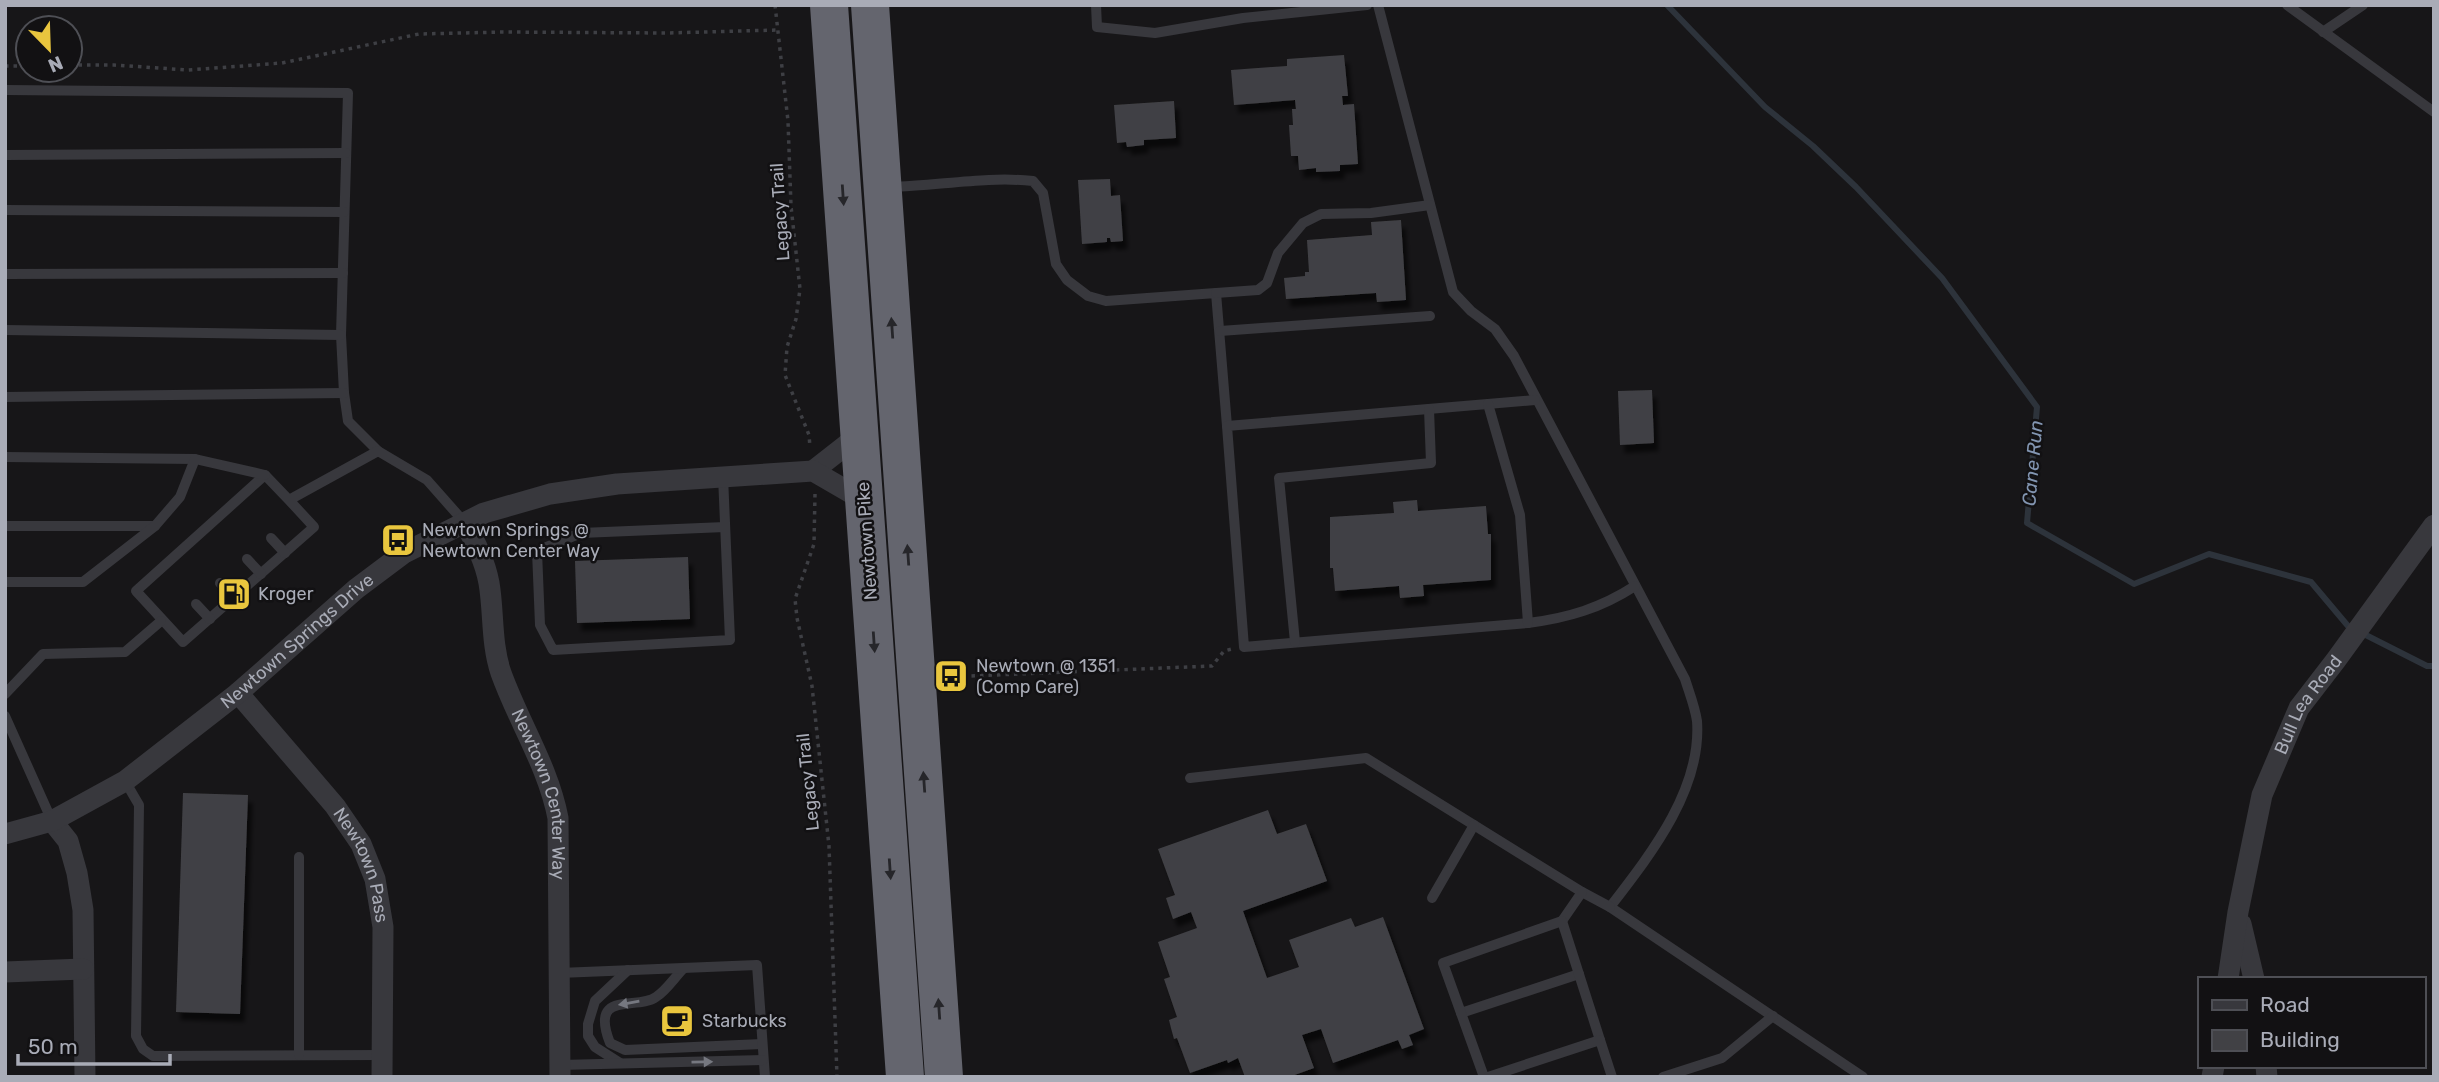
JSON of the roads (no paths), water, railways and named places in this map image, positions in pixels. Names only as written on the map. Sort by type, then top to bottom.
[{"type":"highway","name":"Newtown Pike","points":[[829,5],[905,1077]]},
{"type":"highway","points":[[870,5],[944,1077]]},
{"type":"highway","points":[[833,64],[857,116],[862,168],[869,179],[882,187]]},
{"type":"street","points":[[812,5],[817,11],[833,64]]},
{"type":"street","points":[[859,435],[813,471],[863,500]]},
{"type":"street","name":"Newtown Springs Drive","points":[[5,834],[52,821],[125,781],[238,694],[356,589],[404,553],[484,513],[550,494],[617,484],[813,471]]},
{"type":"street","name":"Newtown Center Way","points":[[466,523],[482,558],[489,582],[495,648],[501,673],[554,794],[558,818],[560,1071]]},
{"type":"street","name":"Bull Lea Road","points":[[2228,977],[2238,912],[2262,795],[2299,708],[2340,656],[2434,525]]},
{"type":"street","name":"Newtown Pass","points":[[238,694],[335,806],[361,844],[375,879],[383,927],[382,1077]]},
{"type":"street","points":[[52,821],[68,841],[83,910],[85,1077]]},
{"type":"street","name":"Bull Lea Road","points":[[2238,912],[2254,977]]},
{"type":"street","points":[[5,972],[83,969]]},
{"type":"lane","points":[[1096,5],[1097,27],[1155,33],[1243,18],[1367,5]]},
{"type":"lane","points":[[1378,5],[1453,292],[1471,311],[1495,329],[1514,356],[1685,679],[1697,719],[1692,775],[1675,812],[1610,907]]},
{"type":"lane","points":[[2287,5],[2434,112]]},
{"type":"lane","points":[[2323,32],[2363,5]]},
{"type":"lane","points":[[5,90],[348,93],[341,335],[348,421],[378,451],[427,480],[466,523]]},
{"type":"lane","points":[[5,155],[346,153]]},
{"type":"lane","points":[[882,187],[931,186],[982,180],[1033,181],[1043,193],[1056,264],[1067,280],[1088,296],[1106,301],[1258,290],[1267,283],[1278,253],[1295,232],[1303,223],[1321,214],[1371,213],[1430,205]]},
{"type":"lane","points":[[5,210],[344,212]]},
{"type":"lane","points":[[5,274],[343,273]]},
{"type":"lane","points":[[1216,293],[1244,647],[1565,618],[1609,603],[1635,586]]},
{"type":"lane","points":[[1220,331],[1430,316]]},
{"type":"lane","points":[[5,330],[341,335]]},
{"type":"lane","points":[[5,397],[344,393]]},
{"type":"lane","points":[[1227,426],[1535,400]]},
{"type":"lane","points":[[1488,404],[1520,515],[1528,623]]},
{"type":"lane","points":[[1295,642],[1279,478],[1431,463],[1429,409]]},
{"type":"lane","points":[[289,500],[378,451]]},
{"type":"lane","points":[[5,457],[195,459],[265,475],[314,527],[183,642],[136,591],[167,571],[192,549],[240,505],[265,475]]},
{"type":"lane","points":[[5,582],[83,582],[155,526],[180,497],[195,459]]},
{"type":"lane","points":[[723,477],[726,527],[730,640],[553,650],[540,625],[537,551],[581,533],[726,527]]},
{"type":"lane","points":[[5,526],[155,526]]},
{"type":"lane","points":[[271,538],[285,553]]},
{"type":"lane","points":[[247,559],[261,574]]},
{"type":"lane","points":[[220,583],[233,598]]},
{"type":"lane","points":[[196,604],[210,619]]},
{"type":"lane","points":[[5,694],[43,654],[125,652],[162,621]]},
{"type":"lane","points":[[5,716],[52,821]]},
{"type":"lane","points":[[1190,778],[1366,758],[1610,907],[1863,1077]]},
{"type":"lane","points":[[125,781],[139,805],[136,1036],[143,1049],[153,1056],[382,1055]]},
{"type":"lane","points":[[1432,898],[1474,825]]},
{"type":"lane","points":[[299,857],[299,1055]]},
{"type":"lane","points":[[1582,892],[1562,921],[1443,963],[1486,1077],[1600,1040]]},
{"type":"lane","points":[[1562,921],[1612,1077]]},
{"type":"lane","points":[[559,973],[757,965],[765,1077]]},
{"type":"lane","points":[[683,969],[655,999],[619,1003],[610,1009],[604,1029],[610,1043],[625,1050],[762,1044]]},
{"type":"lane","points":[[620,1063],[595,1046],[588,1036],[588,1024],[595,1001],[628,970]]},
{"type":"lane","points":[[1461,1013],[1579,974]]},
{"type":"lane","points":[[1663,1077],[1722,1058],[1773,1016]]},
{"type":"lane","points":[[560,1071],[620,1063],[763,1060]]},
{"type":"waterway","name":"Cane Run","points":[[1667,5],[1765,107],[1813,146],[1856,187],[1942,278],[2037,407],[2027,523],[2134,584],[2209,554],[2311,582],[2348,626],[2427,666],[2434,666]]},
{"type":"place","name":"Newtown Springs @ Newtown Center Way","points":[[398,540]]},
{"type":"place","name":"Kroger","points":[[234,594]]},
{"type":"place","name":"Newtown @ 1351 (Comp Care)","points":[[951,676]]},
{"type":"place","name":"Starbucks","points":[[677,1021]]}]
